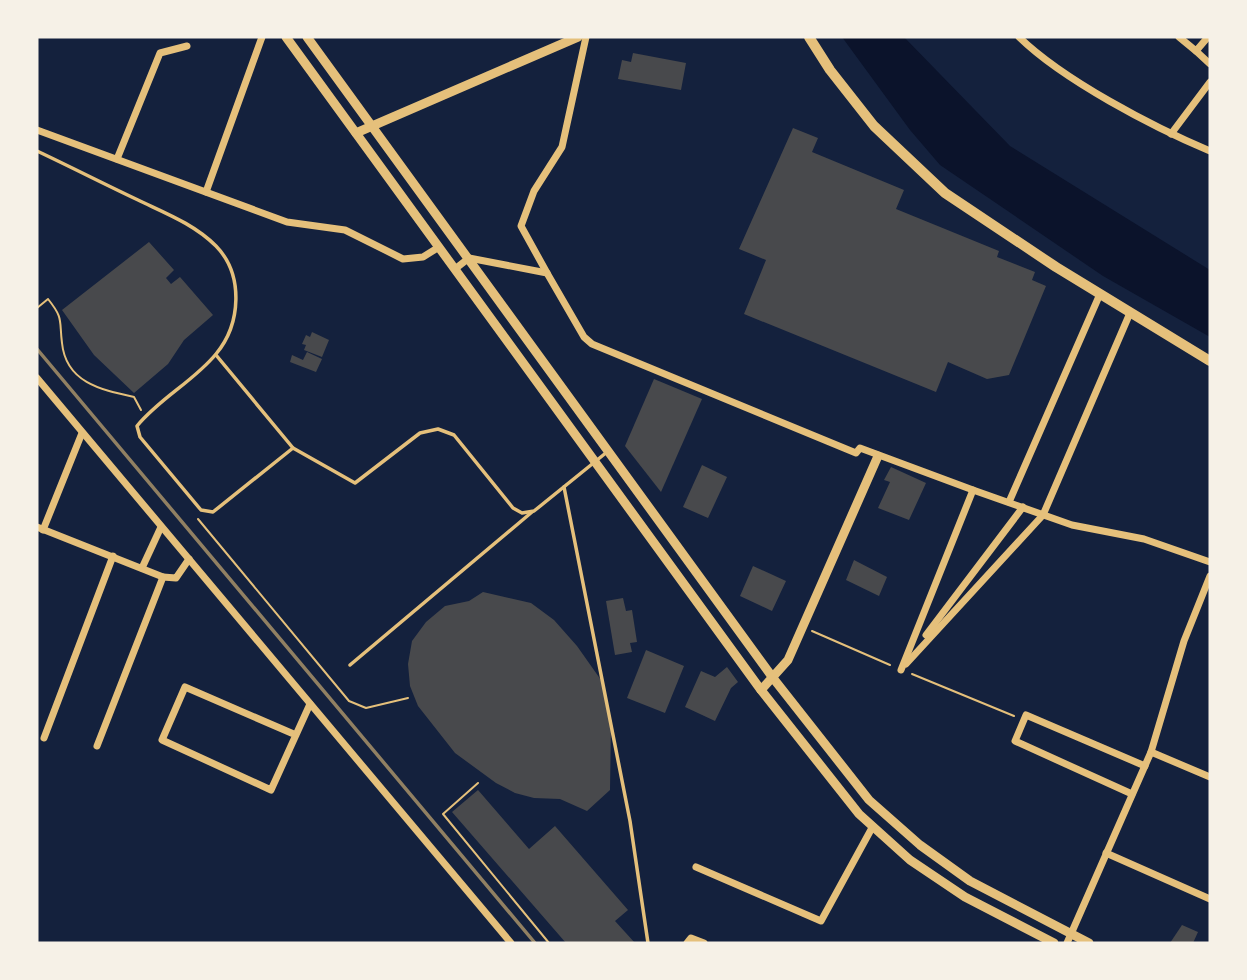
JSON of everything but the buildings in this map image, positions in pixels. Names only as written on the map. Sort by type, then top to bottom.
[{"type":"main road","points":[[809,37],[830,70],[874,126],[917,170],[945,193],[1100,294],[1210,361]]},
{"type":"street","points":[[206,192],[262,37]]},
{"type":"street","points":[[286,37],[814,760],[873,826],[910,860],[965,897],[1054,943]]},
{"type":"street","points":[[307,37],[773,678],[869,800],[920,845],[970,881],[1069,939],[1089,943]]},
{"type":"street","points":[[356,133],[578,37]]},
{"type":"street","points":[[586,37],[562,147],[534,191],[521,226],[584,337],[592,344],[856,453],[860,447],[878,456],[1072,525],[1144,539],[1210,562]]},
{"type":"street","points":[[1019,37],[1032,50],[1073,77],[1171,134],[1210,151]]},
{"type":"street","points":[[1179,37],[1210,64]]},
{"type":"street","points":[[1196,51],[1208,37]]},
{"type":"street","points":[[117,159],[160,53],[187,46]]},
{"type":"street","points":[[1171,134],[1210,82]]},
{"type":"street","points":[[37,130],[287,222],[345,230],[403,259],[423,257],[439,247]]},
{"type":"street","points":[[455,269],[469,258],[547,273]]},
{"type":"street","points":[[1009,502],[1100,294]]},
{"type":"street","points":[[901,670],[1043,514],[1130,313]]},
{"type":"street","points":[[37,378],[511,943]]},
{"type":"street","points":[[82,433],[40,529],[163,577],[176,578],[189,559]]},
{"type":"street","points":[[761,690],[788,660],[878,456]]},
{"type":"street","points":[[901,670],[973,490]]},
{"type":"street","points":[[901,670],[1023,507]]},
{"type":"street","points":[[142,568],[161,527]]},
{"type":"street","points":[[44,738],[113,556]]},
{"type":"street","points":[[1069,939],[1151,752],[1184,641],[1208,591],[1210,576]]},
{"type":"street","points":[[97,746],[163,577]]},
{"type":"street","points":[[296,735],[185,687],[162,740],[271,790],[296,735],[310,704]]},
{"type":"street","points":[[1132,794],[1015,741],[1026,715],[1144,766]]},
{"type":"street","points":[[1151,752],[1210,777]]},
{"type":"street","points":[[696,867],[821,920],[873,826]]},
{"type":"street","points":[[1106,853],[1210,899]]},
{"type":"street","points":[[687,943],[691,938],[704,943]]},
{"type":"lane","points":[[37,151],[190,225],[217,247],[228,264],[236,289],[236,312],[230,334],[216,355],[137,426],[140,437],[201,510],[213,512],[293,448]]},
{"type":"lane","points":[[216,355],[293,448],[302,450],[344,480],[355,483],[420,433],[438,429],[454,435],[513,508],[522,513],[534,511]]},
{"type":"lane","points":[[350,666],[609,450]]},
{"type":"lane","points":[[564,487],[630,821],[648,943]]},
{"type":"path","points":[[802,626],[1024,720]]},
{"type":"path","points":[[478,783],[443,814],[549,943]]},
{"type":"water","points":[[842,37],[904,37],[1010,146],[1210,270],[1210,337],[1103,276],[940,165],[910,130]]},
{"type":"railway","points":[[37,349],[535,943]]}]
